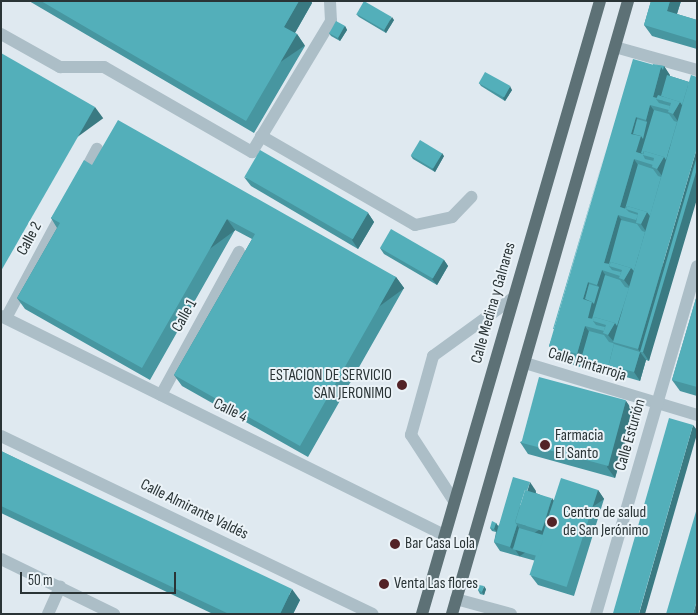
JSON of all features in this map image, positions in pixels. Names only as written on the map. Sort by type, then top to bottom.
[{"type":"main road","name":"Calle Medina y Galnares","points":[[422,614],[512,298],[600,1]]},
{"type":"main road","points":[[452,614],[628,1]]},
{"type":"street","points":[[1,34],[60,67],[104,67],[252,152],[331,21],[331,1]]},
{"type":"street","points":[[615,47],[697,70]]},
{"type":"street","points":[[262,136],[415,225],[452,217],[471,197]]},
{"type":"street","name":"Calle 2","points":[[3,317],[97,149]]},
{"type":"street","name":"Calle 1","points":[[161,395],[239,252]]},
{"type":"street","name":"Calle Esturión","points":[[596,614],[697,266]]},
{"type":"street","points":[[454,501],[410,435],[433,356],[512,298]]},
{"type":"street","name":"Calle 4","points":[[3,317],[444,535]]},
{"type":"street","name":"Calle Pintarroja","points":[[525,363],[697,415]]},
{"type":"street","name":"Calle Almirante Valdés","points":[[1,436],[373,614]]},
{"type":"street","points":[[1,558],[114,614]]},
{"type":"street","points":[[48,614],[60,588]]},
{"type":"street","points":[[456,599],[511,614]]},
{"type":"building","points":[[41,1],[299,1],[284,27],[297,34],[246,121]]},
{"type":"building","points":[[364,1],[392,17],[384,30],[356,14]]},
{"type":"building","points":[[651,1],[670,1],[667,11],[697,20],[697,41],[644,25]]},
{"type":"building","points":[[336,21],[345,26],[338,38],[329,33]]},
{"type":"building","points":[[1,53],[95,107],[1,271]]},
{"type":"building","points":[[633,59],[661,67],[653,97],[657,98],[659,103],[670,106],[669,110],[650,105],[646,120],[636,117],[631,134],[641,136],[636,152],[643,154],[645,159],[654,161],[653,165],[634,159],[620,207],[638,215],[636,220],[618,215],[604,263],[610,264],[609,266],[612,270],[621,272],[620,276],[602,270],[597,285],[588,282],[583,299],[592,302],[588,318],[594,319],[593,321],[596,325],[605,327],[604,331],[585,326],[577,354],[549,346]]},
{"type":"building","points":[[653,64],[664,66],[663,70],[661,67]]},
{"type":"building","points":[[485,72],[510,86],[504,97],[479,83]]},
{"type":"building","points":[[667,75],[689,82],[682,105],[680,102],[661,96]]},
{"type":"building","points":[[691,75],[697,77],[697,148],[638,349],[613,342]]},
{"type":"building","points":[[658,95],[680,102],[673,114],[668,112],[671,103],[656,99]]},
{"type":"building","points":[[654,110],[669,114],[677,122],[666,160],[664,157],[644,151],[643,154],[641,153]]},
{"type":"building","points":[[637,119],[647,122],[643,139],[641,136],[633,134]]},
{"type":"building","points":[[118,120],[396,277],[300,446],[174,375],[255,234],[227,219],[142,368],[17,298],[60,223],[51,218],[84,160],[92,165]]},
{"type":"building","points":[[420,140],[442,153],[433,169],[411,155]]},
{"type":"building","points":[[607,146],[554,329],[553,329]]},
{"type":"building","points":[[260,150],[368,213],[353,239],[244,177]]},
{"type":"building","points":[[644,151],[664,157],[657,169],[652,167],[654,158],[643,155]]},
{"type":"building","points":[[697,156],[697,169],[643,352],[640,352]]},
{"type":"building","points":[[638,164],[653,169],[661,177],[650,216],[647,212],[627,206],[625,209]]},
{"type":"building","points":[[627,206],[647,212],[641,224],[636,223],[638,213],[626,209]]},
{"type":"building","points":[[621,220],[637,224],[645,232],[634,271],[631,268],[611,262],[609,264]]},
{"type":"building","points":[[391,229],[444,260],[433,279],[380,248]]},
{"type":"building","points":[[611,262],[631,268],[624,280],[619,278],[622,270],[609,266]]},
{"type":"building","points":[[605,275],[620,280],[625,287],[629,288],[617,326],[615,323],[594,317],[592,319]]},
{"type":"building","points":[[589,284],[599,287],[594,304],[585,299]]},
{"type":"building","points":[[697,295],[697,387],[672,380]]},
{"type":"building","points":[[594,317],[615,323],[608,335],[603,333],[606,325],[593,321]]},
{"type":"building","points":[[589,331],[604,335],[609,342],[614,344],[608,367],[581,359]]},
{"type":"building","points":[[614,344],[640,352],[634,372],[619,368],[618,371],[608,368]]},
{"type":"building","points":[[568,354],[579,357],[578,359],[567,356]]},
{"type":"building","points":[[539,377],[626,400],[608,466],[521,443]]},
{"type":"building","points":[[669,418],[693,425],[639,614],[613,614]]},
{"type":"building","points":[[1,451],[292,589],[280,614],[229,614],[1,506]]},
{"type":"building","points":[[513,477],[530,482],[527,491],[525,490],[515,522],[517,525],[510,547],[494,542]]},
{"type":"building","points":[[561,478],[598,490],[567,587],[529,575]]},
{"type":"building","points":[[525,490],[552,498],[542,531],[515,523]]},
{"type":"building","points":[[697,508],[697,600],[693,614],[666,614]]},
{"type":"building","points":[[492,521],[496,523],[494,529],[490,528]]},
{"type":"building","points":[[519,528],[544,535],[538,556],[513,549]]},
{"type":"building","points":[[479,585],[484,586],[482,592],[478,590]]},
{"type":"place","name":"ESTACION DE SERVICIO SAN JERONIMO","points":[[402,385]]},
{"type":"place","name":"Farmacia El Santo","points":[[545,445]]},
{"type":"place","name":"Centro de salud de San Jerónimo","points":[[552,522]]},
{"type":"place","name":"Bar Casa Lola","points":[[395,544]]},
{"type":"place","name":"Venta Las flores","points":[[384,584]]}]
